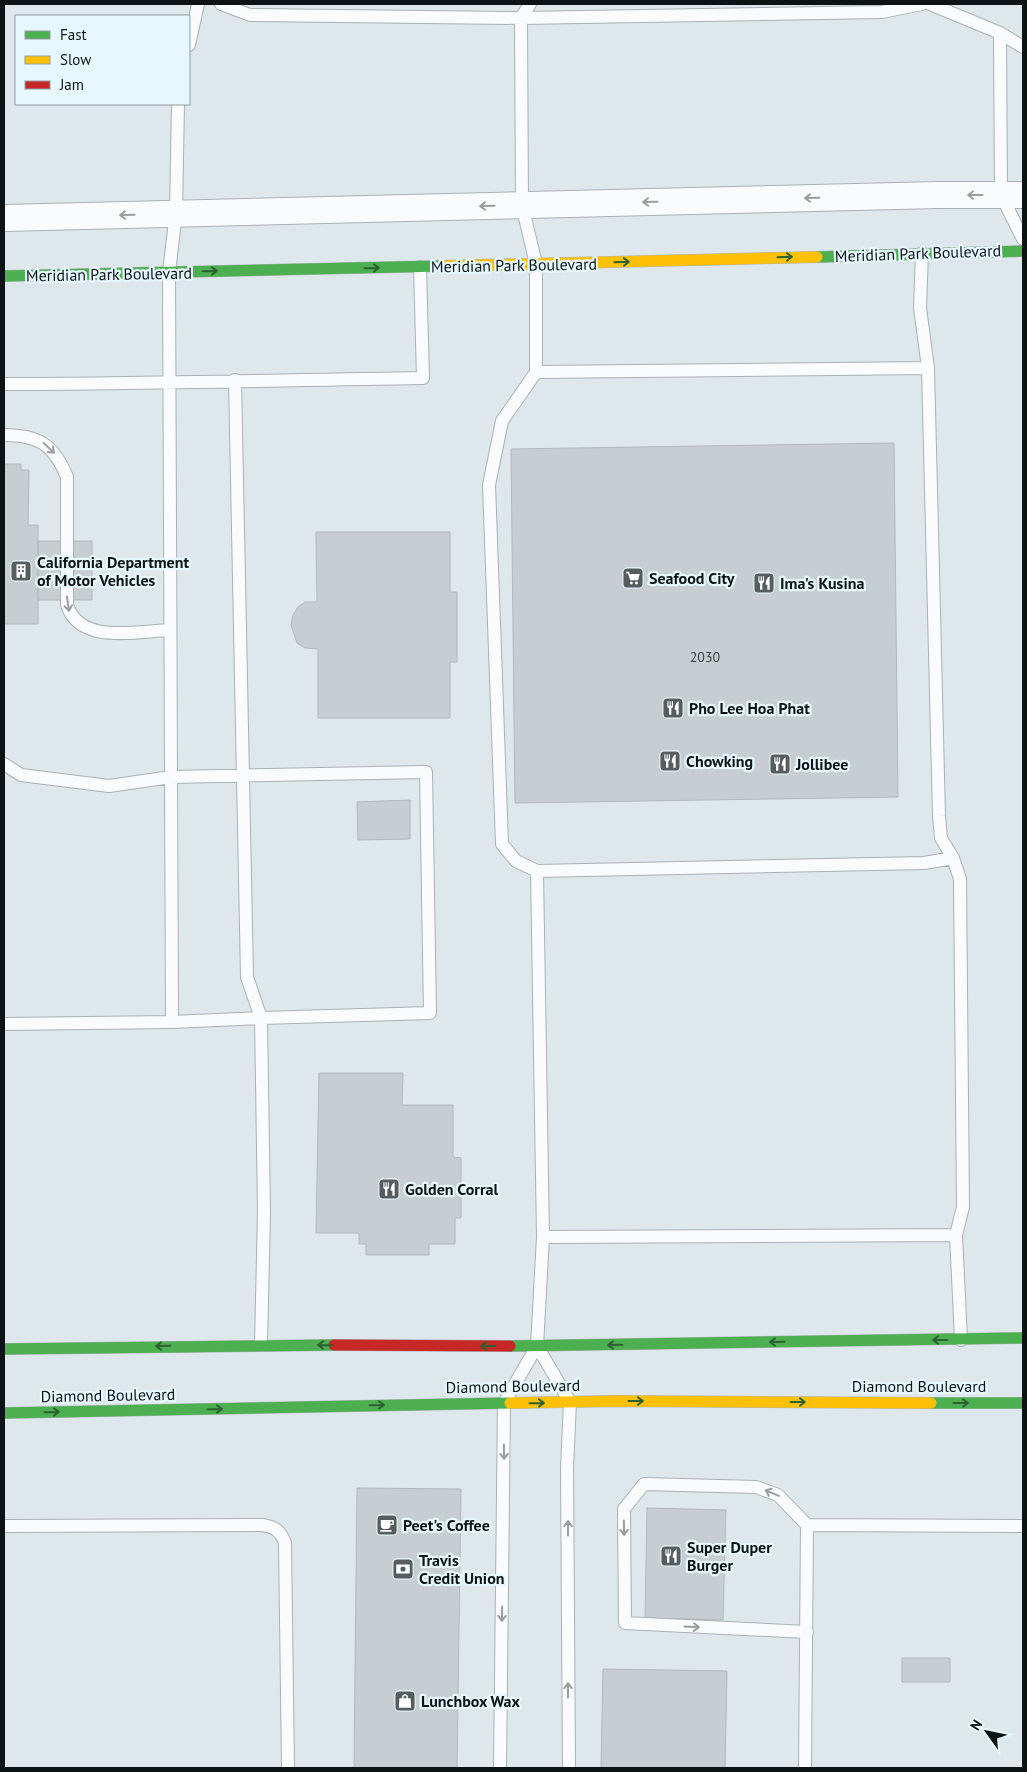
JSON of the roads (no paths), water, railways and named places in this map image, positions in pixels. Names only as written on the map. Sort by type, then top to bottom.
[{"type":"main road","name":"Meridian Park Boulevard","points":[[4,276],[420,267],[1023,250]]},
{"type":"main road","points":[[4,1350],[261,1344],[537,1346],[1023,1338]]},
{"type":"main road","name":"Diamond Boulevard","points":[[4,1413],[570,1402],[1023,1403]]},
{"type":"street","points":[[4,218],[938,195],[1012,195]]},
{"type":"lane","points":[[190,40],[198,4]]},
{"type":"lane","points":[[222,4],[250,15],[521,18],[882,12],[922,4]]},
{"type":"lane","points":[[530,4],[521,18],[522,205],[536,264],[536,372],[502,421],[489,485],[502,844],[516,860],[537,871],[924,863],[953,858]]},
{"type":"lane","points":[[930,4],[1000,33],[1023,47]]},
{"type":"lane","points":[[1000,33],[1012,195],[1023,239]]},
{"type":"lane","points":[[172,1022],[168,272],[176,213],[178,105]]},
{"type":"lane","points":[[922,253],[920,308],[928,368],[939,816],[941,838],[953,858],[960,879],[963,1207],[956,1235],[961,1340]]},
{"type":"lane","points":[[4,384],[169,384],[235,380],[423,378],[420,267]]},
{"type":"lane","points":[[536,372],[928,368]]},
{"type":"lane","points":[[235,380],[247,977],[261,1018],[264,1212],[261,1344]]},
{"type":"lane","points":[[4,435],[15,435],[45,442],[59,458],[68,477],[67,605],[71,618],[84,628],[97,632],[170,630]]},
{"type":"lane","points":[[4,764],[22,775],[108,786],[171,777],[426,772],[430,1013],[172,1022],[4,1024]]},
{"type":"lane","points":[[500,1768],[504,1403],[537,1346],[543,1237],[537,871]]},
{"type":"lane","points":[[543,1237],[956,1235]]},
{"type":"lane","points":[[537,1346],[570,1402],[567,1468],[569,1768]]},
{"type":"lane","points":[[805,1768],[807,1525],[778,1495],[756,1487],[644,1484],[624,1509],[626,1623],[806,1632]]},
{"type":"lane","points":[[807,1525],[1023,1526]]},
{"type":"lane","points":[[4,1526],[274,1526],[281,1533],[285,1543],[288,1768]]},
{"type":"place","name":"California Department of Motor Vehicles","points":[[21,571]]},
{"type":"place","name":"Seafood City","points":[[633,578]]},
{"type":"place","name":"Ima's Kusina","points":[[764,583]]},
{"type":"place","name":"Pho Lee Hoa Phat","points":[[673,708]]},
{"type":"place","name":"Chowking","points":[[670,761]]},
{"type":"place","name":"Jollibee","points":[[780,764]]},
{"type":"place","name":"Golden Corral","points":[[389,1189]]},
{"type":"place","name":"Peet's Coffee","points":[[387,1525]]},
{"type":"place","name":"Super Duper Burger","points":[[671,1556]]},
{"type":"place","name":"Travis Credit Union","points":[[403,1569]]},
{"type":"place","name":"Lunchbox Wax","points":[[405,1701]]}]
